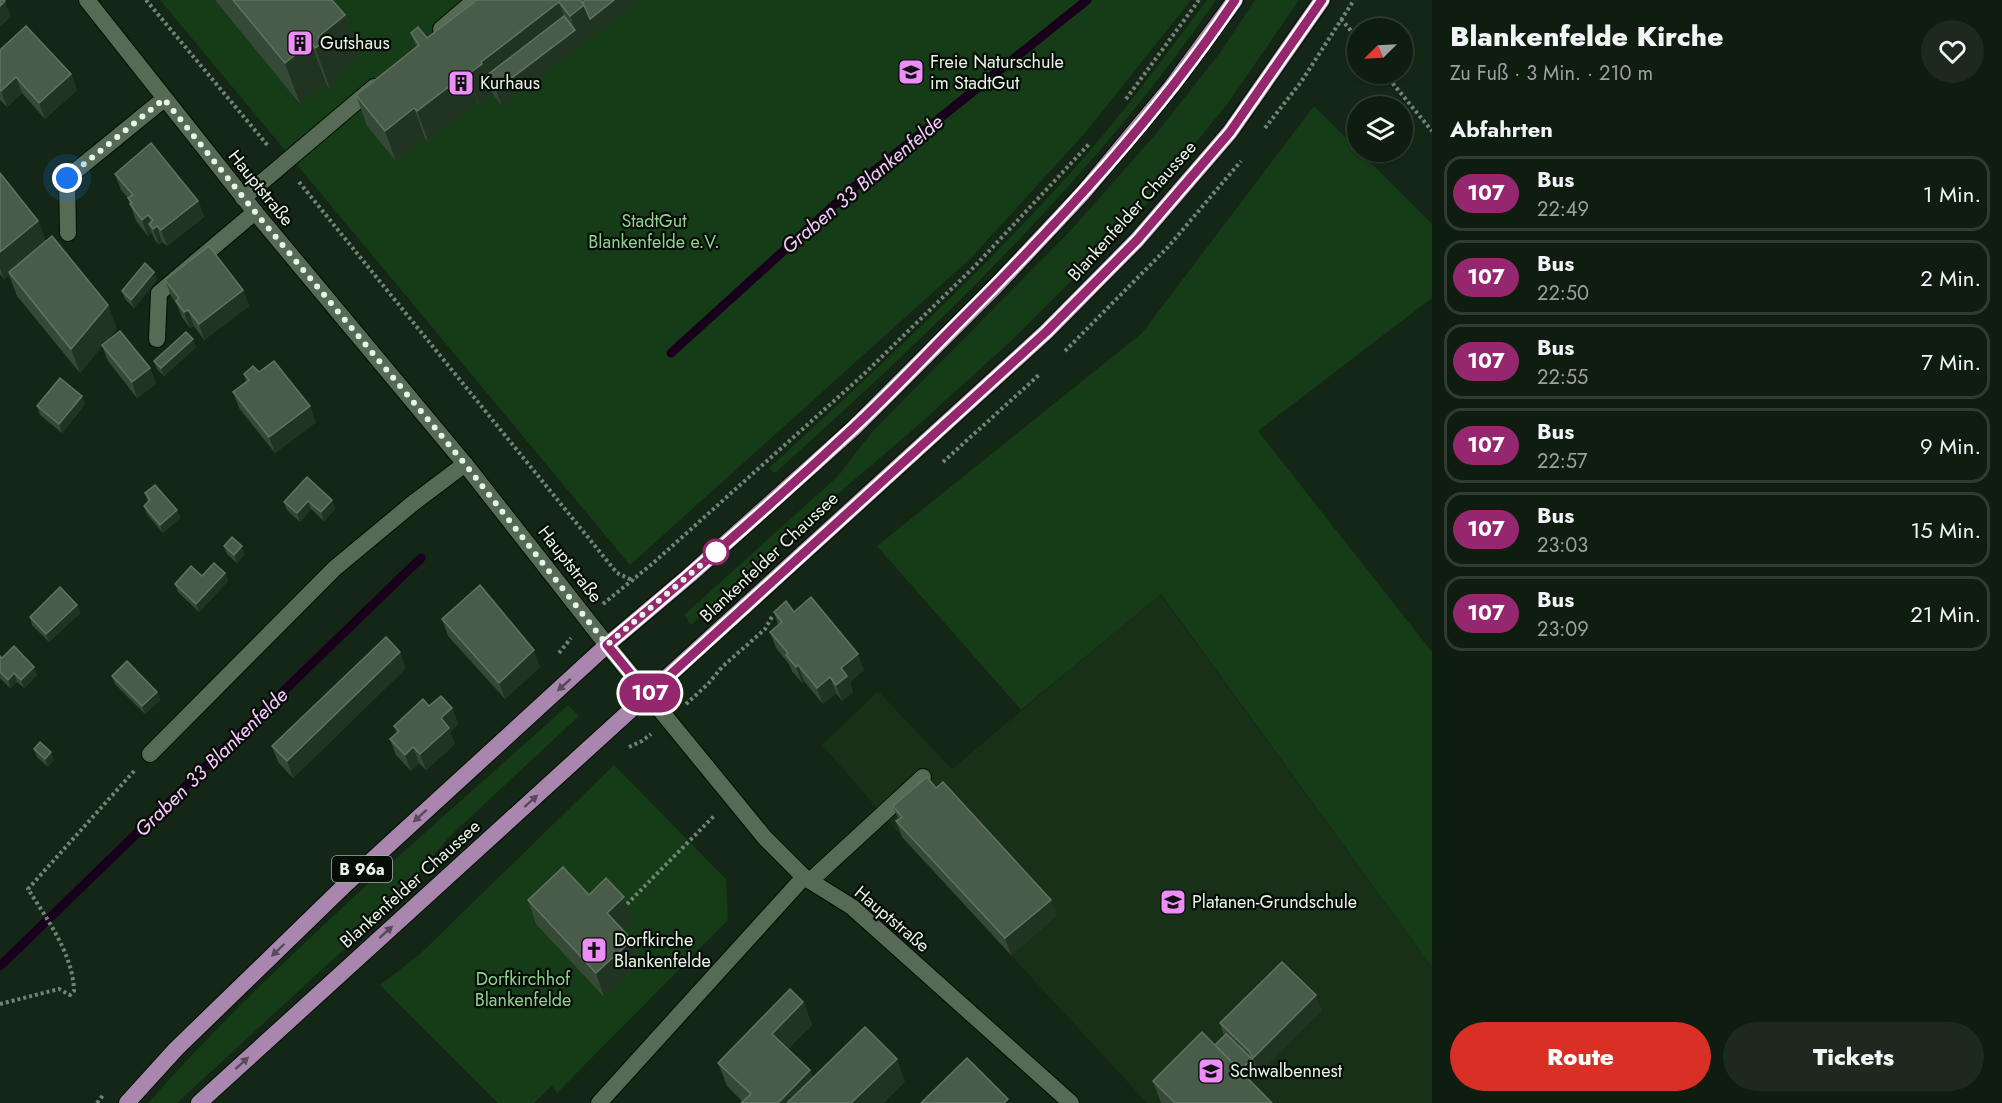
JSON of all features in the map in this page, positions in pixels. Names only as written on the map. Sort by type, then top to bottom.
[{"type":"main road","name":"Blankenfelder Chaussee","points":[[127,1103],[176,1049],[346,884],[607,645],[690,575],[854,428],[995,286],[1127,142],[1172,86],[1235,0]]},
{"type":"main road","name":"Blankenfelder Chaussee","points":[[199,1103],[1046,332],[1137,240],[1230,132],[1322,0]]},
{"type":"street","name":"Hauptstraße","points":[[87,0],[243,198],[465,464],[607,645],[765,838],[807,879],[852,907],[1071,1103]]},
{"type":"street","points":[[430,39],[475,0]]},
{"type":"street","points":[[243,198],[385,77]]},
{"type":"street","points":[[68,233],[67,178],[164,99]]},
{"type":"street","points":[[157,339],[159,293],[255,212]]},
{"type":"street","points":[[150,754],[335,568],[412,504],[465,464]]},
{"type":"street","points":[[599,1103],[807,879],[923,777]]},
{"type":"path","points":[[146,0],[617,573],[634,581]]},
{"type":"path","points":[[1123,103],[1199,0]]},
{"type":"path","points":[[1393,84],[1432,131]]},
{"type":"path","points":[[587,617],[634,581],[880,358],[991,250],[1093,139]]},
{"type":"path","points":[[702,519],[708,526]]},
{"type":"path","points":[[0,1004],[58,989],[70,995],[74,991],[73,975],[53,929],[28,889],[150,754]]},
{"type":"path","points":[[627,904],[690,843],[732,797]]},
{"type":"shaded area","name":"Platanen-Grundschule","points":[[1160,594],[1432,967],[1432,1103],[1147,1103],[902,837],[822,745],[878,691],[952,769]]},
{"type":"green space","name":"StadtGut Blankenfelde e.V.","points":[[160,0],[1191,0],[1085,133],[970,259],[630,565]]},
{"type":"green space","points":[[1207,0],[1216,0],[1169,66],[1065,190],[1010,249],[953,307],[835,419],[775,473],[769,468],[926,322],[1039,208],[1109,127]]},
{"type":"green space","points":[[1255,0],[1299,0],[1228,103],[1137,215],[1010,342],[691,625],[684,615],[838,476],[871,433],[1071,230],[1155,135],[1219,54]]},
{"type":"green space","points":[[1314,106],[1347,139],[1347,162],[1370,162],[1432,224],[1432,298],[1258,431],[1432,652],[1432,967],[1161,594],[1021,710],[877,546],[1142,333]]},
{"type":"green space","points":[[568,705],[579,716],[449,837],[391,906],[177,1103],[148,1103],[197,1050],[299,948]]},
{"type":"green space","name":"Dorfkirchhof Blankenfelde","points":[[614,765],[726,879],[728,920],[557,1093],[552,1086],[534,1103],[498,1103],[380,985],[420,954]]},
{"type":"building","points":[[233,0],[332,0],[345,15],[318,37],[323,43],[315,48],[311,42],[285,63]]},
{"type":"building","points":[[477,0],[581,0],[584,5],[570,16],[559,2],[481,62],[482,64],[417,111],[414,108],[385,131],[356,95],[419,45],[411,33],[418,27],[427,38]]},
{"type":"building","points":[[585,0],[614,0],[590,19],[583,2]]},
{"type":"building","points":[[564,16],[575,30],[496,90],[486,76]]},
{"type":"building","points":[[26,26],[71,74],[39,103],[16,77],[0,90],[0,50]]},
{"type":"building","points":[[151,143],[198,201],[161,230],[157,226],[153,229],[149,224],[153,220],[148,215],[142,220],[130,204],[132,203],[128,198],[133,195],[115,174]]},
{"type":"building","points":[[0,173],[38,221],[0,252]]},
{"type":"building","points":[[52,236],[108,305],[71,349],[9,272]]},
{"type":"building","points":[[209,246],[243,290],[199,324],[188,310],[184,312],[176,301],[179,298],[165,280]]},
{"type":"building","points":[[145,263],[154,272],[131,300],[122,291]]},
{"type":"building","points":[[120,331],[150,368],[132,382],[102,345]]},
{"type":"building","points":[[186,332],[193,339],[161,368],[154,361]]},
{"type":"building","points":[[274,361],[310,406],[269,437],[233,392],[249,380],[244,374],[253,366],[259,372]]},
{"type":"building","points":[[60,378],[82,396],[59,424],[37,406]]},
{"type":"building","points":[[307,477],[332,500],[321,512],[308,501],[297,513],[284,502]]},
{"type":"building","points":[[155,485],[177,510],[160,525],[144,506],[150,500],[145,493]]},
{"type":"building","points":[[232,537],[242,546],[234,555],[224,546]]},
{"type":"building","points":[[214,563],[225,573],[196,604],[175,584],[191,566],[202,576]]},
{"type":"building","points":[[480,585],[534,650],[499,683],[442,619]]},
{"type":"building","points":[[60,587],[77,605],[46,634],[30,617]]},
{"type":"building","points":[[811,597],[858,654],[841,668],[847,676],[836,685],[830,677],[817,688],[798,665],[796,667],[786,655],[788,653],[770,632],[782,622],[774,612],[786,601],[794,612]]},
{"type":"building","points":[[386,637],[400,652],[287,761],[272,746]]},
{"type":"building","points":[[14,646],[34,667],[21,680],[14,673],[8,680],[0,672],[0,656],[2,658]]},
{"type":"building","points":[[127,661],[157,692],[142,706],[112,676]]},
{"type":"building","points":[[441,696],[452,708],[441,718],[449,728],[420,754],[413,747],[405,755],[390,739],[399,731],[394,726],[423,699],[429,706]]},
{"type":"building","points":[[40,742],[51,752],[45,759],[34,749]]},
{"type":"building","points":[[927,777],[936,788],[943,782],[1051,900],[1005,938],[896,821],[902,817],[893,806]]},
{"type":"building","points":[[563,867],[589,895],[606,878],[624,897],[607,913],[632,940],[596,973],[528,900]]},
{"type":"building","points":[[1282,962],[1316,995],[1253,1058],[1249,1051],[1220,1023]]},
{"type":"building","points":[[790,989],[803,1002],[772,1034],[810,1070],[778,1103],[741,1103],[751,1094],[718,1063]]},
{"type":"building","points":[[865,1027],[897,1059],[851,1103],[788,1102]]},
{"type":"building","points":[[1202,1032],[1272,1103],[1175,1103],[1153,1081]]},
{"type":"building","points":[[1226,1034],[1252,1059],[1240,1070],[1215,1045]]},
{"type":"building","points":[[967,1058],[1008,1099],[1004,1103],[921,1103]]},
{"type":"waterway","name":"Graben 33 Blankenfelde","points":[[671,353],[854,187],[1087,0]]},
{"type":"waterway","name":"Graben 33 Blankenfelde","points":[[0,966],[421,558]]},
{"type":"bus line","name":"107","points":[[1235,0],[1172,86],[1127,142],[1083,193],[995,286],[854,428],[690,575],[607,645],[648,695],[1046,332],[1137,240],[1230,132],[1322,0]]},
{"type":"place","name":"Gutshaus","points":[[300,43]]},
{"type":"place","name":"Freie Naturschule im StadtGut","points":[[911,72]]},
{"type":"place","name":"Kurhaus","points":[[461,83]]},
{"type":"place","name":"Platanen-Grundschule","points":[[1173,902]]},
{"type":"place","name":"Dorfkirche Blankenfelde","points":[[594,950]]},
{"type":"place","name":"Schwalbennest","points":[[1211,1071]]},
{"type":"route","points":[[67,178],[164,99],[465,464],[567,591],[607,645],[716,552]]}]
